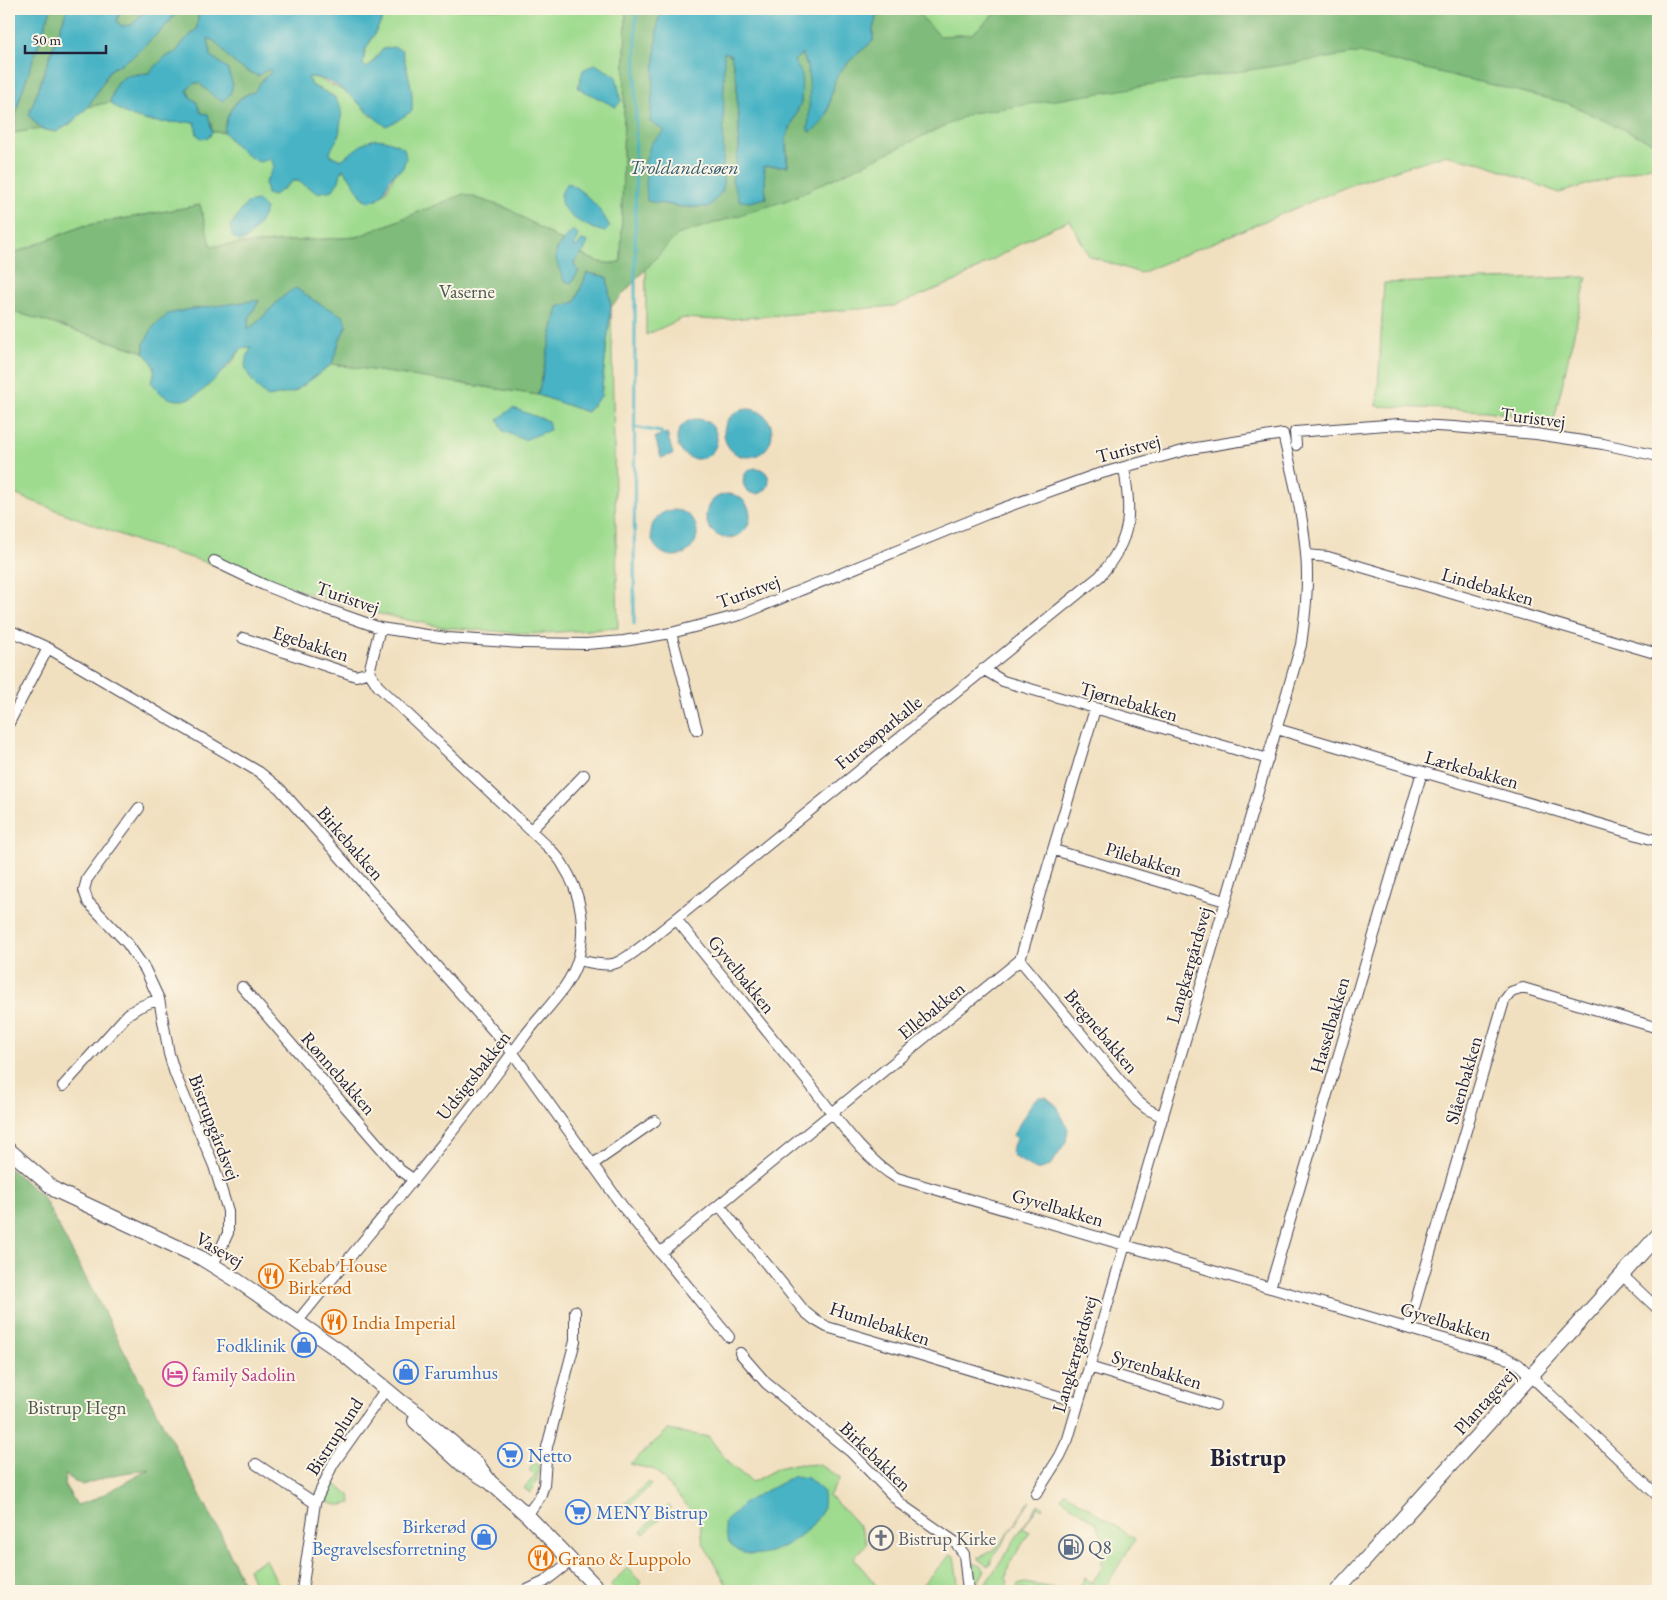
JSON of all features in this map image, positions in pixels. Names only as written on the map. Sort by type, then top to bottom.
[{"type":"street","name":"Turistvej","points":[[1296,445],[1295,432],[1399,424],[1536,434],[1603,444],[1658,456]]},
{"type":"street","name":"Turistvej","points":[[214,561],[264,585],[380,628],[448,638],[522,643],[586,644],[624,641],[671,633],[740,616],[987,514],[1095,475],[1146,460],[1190,450],[1283,434]]},
{"type":"street","name":"Langkærgårdsvej","points":[[1036,1494],[1060,1456],[1068,1439],[1301,645],[1306,610],[1307,556],[1300,510],[1283,434]]},
{"type":"street","name":"Furesøparkalle","points":[[578,960],[613,964],[624,959],[1100,576],[1115,559],[1125,536],[1130,507],[1124,467]]},
{"type":"street","name":"Lindebakken","points":[[1307,556],[1328,557],[1658,654]]},
{"type":"street","points":[[369,672],[380,628]]},
{"type":"street","name":"Birkebakken","points":[[9,630],[48,648],[259,772],[280,789],[513,1054],[623,1207],[729,1337]]},
{"type":"street","points":[[671,633],[697,730]]},
{"type":"street","name":"Egebakken","points":[[243,638],[356,676],[369,672]]},
{"type":"street","points":[[9,723],[48,648]]},
{"type":"street","name":"Tjørnebakken","points":[[983,670],[1003,682],[1268,759]]},
{"type":"street","name":"Udsigtsbakken","points":[[297,1322],[513,1054],[567,983],[578,960],[583,933],[581,909],[574,885],[562,863],[531,830],[378,686],[369,672]]},
{"type":"street","points":[[1020,960],[1095,709]]},
{"type":"street","name":"Lærkebakken","points":[[1277,729],[1658,841]]},
{"type":"street","name":"Hasselbakken","points":[[1270,1288],[1422,772]]},
{"type":"street","points":[[531,830],[584,776]]},
{"type":"street","name":"Bistrupgårdsvej","points":[[139,808],[87,879],[84,890],[88,902],[127,943],[145,969],[158,999],[175,1074],[214,1166],[228,1211],[228,1233],[213,1265]]},
{"type":"street","name":"Pilebakken","points":[[1054,850],[1225,901]]},
{"type":"street","name":"Gyvelbakken","points":[[676,919],[832,1112],[874,1162],[884,1171],[897,1178],[1505,1358],[1518,1364],[1530,1378],[1658,1496]]},
{"type":"street","name":"Ellebakken","points":[[660,1253],[1020,960]]},
{"type":"street","name":"Bregnebakken","points":[[1020,960],[1137,1101],[1163,1117]]},
{"type":"street","name":"Rønnebakken","points":[[242,986],[400,1170],[413,1179]]},
{"type":"street","name":"Slåenbakken","points":[[1408,1328],[1504,1001],[1511,992],[1523,988],[1658,1028]]},
{"type":"street","points":[[62,1086],[128,1014],[158,999]]},
{"type":"street","points":[[593,1164],[655,1121]]},
{"type":"street","name":"Vasevej","points":[[9,1150],[55,1190],[201,1258],[341,1352],[400,1401],[413,1419],[436,1442],[470,1470],[490,1482],[527,1515],[600,1591]]},
{"type":"street","name":"Humlebakken","points":[[719,1205],[805,1312],[827,1327],[1078,1402]]},
{"type":"street","name":"Plantagevej","points":[[1337,1591],[1658,1235]]},
{"type":"street","points":[[1622,1275],[1658,1309]]},
{"type":"street","points":[[527,1515],[540,1497],[544,1485],[547,1447],[576,1341],[575,1311]]},
{"type":"street","name":"Birkebakken","points":[[740,1352],[766,1383],[851,1452],[902,1505],[955,1542],[964,1554],[968,1591]]},
{"type":"street","name":"Syrenbakken","points":[[1089,1367],[1215,1405]]},
{"type":"street","name":"Bistruplund","points":[[302,1591],[315,1504],[333,1464],[386,1389]]},
{"type":"street","name":"Bistruplund","points":[[256,1464],[315,1504]]},
{"type":"street","points":[[524,1591],[544,1582],[571,1561]]},
{"type":"green space","points":[[51,9],[67,9],[29,115],[41,129],[12,133],[20,97]]},
{"type":"green space","points":[[121,9],[145,9],[132,25],[121,26],[117,21]]},
{"type":"green space","points":[[180,9],[201,9],[198,15],[197,29],[184,41],[176,52],[164,58],[149,73],[137,74],[116,83],[110,102],[88,107],[110,70],[132,57],[167,25]]},
{"type":"green space","points":[[388,9],[626,9],[621,261],[606,263],[581,254],[584,251],[577,247],[574,248],[577,241],[573,230],[562,241],[507,208],[464,194],[357,237],[210,246],[200,205],[83,226],[9,255],[9,135],[41,129],[56,132],[70,124],[88,107],[110,102],[147,121],[195,122],[197,135],[209,137],[212,132],[224,132],[234,145],[270,159],[275,166],[265,183],[282,190],[293,181],[339,181],[341,169],[349,175],[363,199],[377,200],[387,190],[394,175],[403,168],[349,154],[341,160],[330,155],[331,147],[339,136],[335,97],[311,85],[308,77],[317,78],[350,94],[372,117],[405,63],[402,50],[383,49],[367,68],[363,65],[365,51]]},
{"type":"green space","name":"Vaserne","points":[[626,9],[664,9],[658,20],[666,131],[663,204],[682,207],[709,207],[723,190],[723,52],[731,55],[737,81],[739,148],[732,181],[766,199],[764,165],[788,166],[786,138],[801,102],[793,61],[802,54],[808,71],[810,91],[808,130],[828,113],[834,84],[841,70],[873,41],[873,30],[878,9],[920,9],[920,15],[940,36],[972,34],[990,18],[995,9],[1658,9],[1658,145],[1567,103],[1359,53],[972,113],[788,200],[677,235],[611,307],[607,277],[587,273],[575,302],[558,307],[538,395],[332,364],[340,339],[347,325],[296,289],[283,297],[248,329],[249,318],[259,301],[168,314],[144,344],[144,352],[9,310],[9,255],[83,226],[200,205],[211,246],[357,237],[464,194],[507,208],[562,241],[556,250],[571,283],[579,271],[575,267],[574,262],[581,254],[606,263],[621,261]]},
{"type":"green space","points":[[645,9],[664,9],[658,20],[810,102],[878,9],[1658,9],[1658,168],[1650,166],[1559,193],[1486,164],[1444,155],[1358,182],[1140,273],[1089,256],[1070,220],[1030,238],[956,281],[894,306],[718,320],[683,318],[646,335]]},
{"type":"green space","points":[[208,38],[216,41],[233,62],[248,72],[270,68],[272,72],[263,79],[254,92],[247,94],[237,101],[229,113],[224,132],[212,132],[211,123],[201,113],[196,101],[191,98],[187,90],[194,83],[199,83],[216,98],[223,100],[230,94],[233,85],[227,68],[211,56]]},
{"type":"green space","points":[[1587,277],[1554,420],[1486,411],[1377,406],[1384,283]]},
{"type":"green space","points":[[611,307],[618,628],[529,634],[442,627],[366,611],[139,542],[9,492],[9,310],[144,352],[153,363],[155,374],[200,392],[230,365],[242,348],[252,347],[246,361],[294,392],[332,364],[538,395],[587,412],[601,396]]},
{"type":"green space","name":"Bistrup Hegn","points":[[9,1168],[43,1197],[222,1536],[246,1591],[9,1591]],"holes":[[[150,1469],[93,1500],[77,1505],[64,1484],[65,1475],[82,1485],[117,1474]]]},
{"type":"green space","points":[[668,1430],[709,1437],[728,1463],[752,1482],[778,1468],[795,1464],[820,1465],[840,1478],[829,1496],[852,1518],[865,1537],[867,1544],[854,1558],[879,1591],[730,1591],[703,1543],[700,1520],[655,1470],[630,1464]]},
{"type":"green space","points":[[535,1463],[539,1466],[537,1480],[530,1493],[524,1488],[535,1476],[529,1470]]},
{"type":"green space","points":[[648,1482],[651,1485],[623,1511],[620,1508]]},
{"type":"green space","points":[[335,1484],[350,1495],[351,1503],[338,1505],[326,1500]]},
{"type":"green space","points":[[1065,1492],[1135,1539],[1103,1591],[1079,1591],[1084,1578],[1092,1583],[1103,1566],[1100,1564],[1106,1555],[1103,1552],[1106,1544],[1095,1522],[1061,1498]]},
{"type":"green space","points":[[1030,1501],[988,1566],[979,1560],[979,1557],[987,1554],[1001,1542]]},
{"type":"green space","points":[[1038,1504],[1043,1507],[1042,1509],[1038,1506],[1023,1528],[1030,1532],[1009,1565],[1006,1588],[983,1588]]},
{"type":"green space","points":[[669,1505],[671,1508],[644,1534],[641,1531]]},
{"type":"green space","points":[[951,1554],[954,1556],[959,1590],[916,1591]]},
{"type":"green space","points":[[266,1559],[281,1591],[257,1591],[248,1569]]},
{"type":"green space","points":[[971,1564],[977,1564],[985,1570],[977,1584],[975,1583]]},
{"type":"green space","points":[[627,1568],[641,1582],[635,1591],[616,1591],[610,1585]]},
{"type":"green space","points":[[1025,1583],[1062,1591],[1016,1589],[1018,1585]]},
{"type":"water","points":[[9,9],[51,9],[20,97],[12,133],[9,135]]},
{"type":"water","points":[[67,9],[121,9],[117,20],[121,26],[132,25],[145,9],[179,9],[167,25],[132,57],[110,70],[88,107],[70,124],[56,132],[41,129],[29,115]]},
{"type":"water","points":[[201,9],[388,9],[365,51],[363,65],[368,68],[383,49],[393,47],[402,50],[411,87],[412,111],[386,126],[341,88],[320,78],[308,77],[311,85],[334,97],[340,107],[341,121],[339,133],[330,155],[341,160],[364,143],[377,139],[404,148],[406,158],[403,168],[393,175],[379,197],[369,202],[361,196],[350,177],[342,169],[339,181],[333,190],[317,193],[298,181],[293,181],[273,196],[267,194],[265,183],[274,166],[271,159],[259,162],[240,149],[224,132],[227,119],[233,107],[242,98],[254,92],[263,79],[271,72],[269,69],[258,76],[247,71],[231,60],[218,45],[208,38],[211,56],[227,68],[233,85],[230,94],[223,101],[216,98],[199,83],[194,83],[187,90],[191,98],[196,101],[201,113],[208,114],[212,132],[209,137],[203,139],[197,135],[195,122],[172,123],[139,119],[119,110],[110,102],[116,83],[126,76],[149,73],[164,58],[176,52],[184,41],[197,29],[198,15]]},
{"type":"water","name":"Troldandesøen","points":[[664,9],[878,9],[873,30],[873,41],[841,71],[831,94],[826,116],[811,132],[808,130],[810,91],[808,71],[802,54],[794,61],[802,74],[801,102],[786,138],[788,166],[764,166],[766,198],[750,202],[740,201],[732,181],[739,148],[737,81],[731,55],[724,52],[723,190],[709,207],[682,207],[647,201],[645,163],[651,143],[665,131],[650,122],[658,20]]},
{"type":"water","points":[[595,64],[616,76],[621,101],[616,107],[578,88],[583,70]]},
{"type":"water","points":[[568,183],[587,196],[598,208],[610,227],[605,232],[578,221],[564,208],[561,200],[562,192]]},
{"type":"water","points":[[258,201],[266,209],[252,234],[243,241],[239,241],[232,236],[230,226],[247,203]]},
{"type":"water","points":[[573,230],[578,235],[574,247],[577,247],[582,240],[588,242],[584,251],[574,262],[575,267],[579,271],[571,283],[564,281],[557,264],[556,253],[561,243]]},
{"type":"water","points":[[587,273],[607,277],[611,307],[601,396],[587,412],[538,395],[558,307],[575,302]]},
{"type":"water","points":[[296,288],[313,300],[343,316],[347,325],[340,339],[332,364],[294,392],[268,397],[261,391],[254,383],[245,365],[251,347],[242,348],[210,384],[188,399],[176,400],[167,397],[151,382],[154,366],[144,352],[144,344],[153,327],[168,314],[259,300],[249,318],[248,329],[283,297]]},
{"type":"water","points":[[513,408],[548,421],[550,430],[524,440],[503,431],[498,419]]},
{"type":"water","points":[[743,409],[753,409],[765,416],[772,428],[772,438],[765,450],[753,457],[743,457],[735,453],[728,446],[724,438],[724,428],[728,420],[735,413]]},
{"type":"water","points":[[697,419],[711,425],[717,439],[711,453],[697,459],[683,453],[677,439],[683,425]]},
{"type":"water","points":[[667,433],[673,454],[661,458],[655,437]]},
{"type":"water","points":[[756,468],[766,471],[769,481],[766,491],[756,494],[746,491],[743,481],[746,471]]},
{"type":"water","points":[[732,494],[744,500],[749,507],[749,525],[744,532],[737,537],[724,538],[716,535],[709,528],[706,512],[709,504],[716,497]]},
{"type":"water","points":[[674,510],[687,514],[693,520],[697,533],[693,546],[687,552],[674,556],[661,552],[655,546],[651,533],[655,520],[661,514]]},
{"type":"water","points":[[1039,1097],[1046,1097],[1057,1106],[1068,1129],[1066,1142],[1052,1164],[1036,1170],[1013,1156],[1011,1151],[1016,1139],[1013,1135],[1033,1101]]},
{"type":"water","points":[[794,1476],[808,1478],[824,1492],[823,1509],[815,1521],[793,1541],[780,1548],[766,1553],[752,1554],[739,1551],[729,1542],[724,1523],[745,1502]]},
{"type":"waterway","points":[[634,624],[636,9]]},
{"type":"waterway","points":[[634,427],[661,432],[662,435]]},
{"type":"place","name":"Kebab House Birkerød","points":[[271,1276]]},
{"type":"place","name":"India Imperial","points":[[334,1322]]},
{"type":"place","name":"Fodklinik","points":[[304,1345]]},
{"type":"place","name":"Farumhus","points":[[406,1372]]},
{"type":"place","name":"family Sadolin","points":[[175,1374]]},
{"type":"place","name":"Netto","points":[[510,1455]]},
{"type":"place","name":"MENY Bistrup","points":[[578,1512]]},
{"type":"place","name":"Birkerød Begravelsesforretning","points":[[484,1537]]},
{"type":"place","name":"Bistrup Kirke","points":[[881,1538]]},
{"type":"place","name":"Q8","points":[[1071,1547]]},
{"type":"place","name":"Grano & Luppolo","points":[[541,1558]]},
{"type":"district","name":"Bistrup","points":[[1248,1458]]}]
